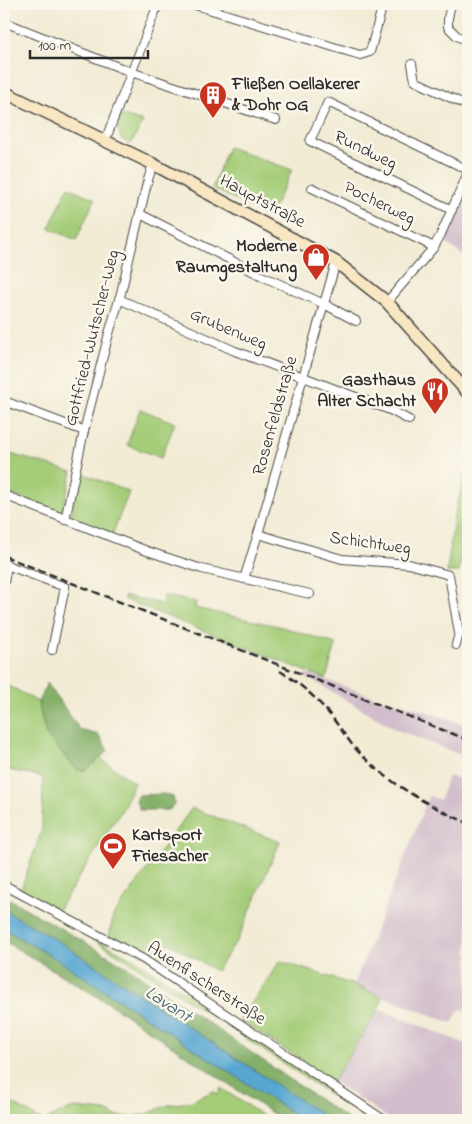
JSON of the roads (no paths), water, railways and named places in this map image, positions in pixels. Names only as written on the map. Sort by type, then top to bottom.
[{"type":"main road","name":"Hauptstraße","points":[[4,92],[153,164],[336,262],[387,302],[468,393]]},
{"type":"street","points":[[104,140],[158,4]]},
{"type":"street","points":[[192,4],[360,55],[370,52],[383,4]]},
{"type":"street","points":[[451,4],[448,28],[456,36],[468,41]]},
{"type":"street","points":[[4,22],[131,72],[276,120]]},
{"type":"street","points":[[412,64],[415,81],[468,106]]},
{"type":"street","name":"Rundweg","points":[[452,210],[310,141],[328,102],[468,172]]},
{"type":"street","name":"Gottfried-Wutscher-Weg","points":[[65,520],[84,431],[153,164]]},
{"type":"street","points":[[387,302],[434,247],[468,172]]},
{"type":"street","name":"Pocherweg","points":[[312,188],[434,247]]},
{"type":"street","points":[[140,214],[356,321]]},
{"type":"street","name":"Rosenfeldstraße","points":[[244,579],[336,262]]},
{"type":"street","name":"Grubenweg","points":[[119,299],[235,351],[390,410],[409,420]]},
{"type":"street","points":[[4,401],[84,431]]},
{"type":"street","points":[[4,495],[147,551],[202,569],[310,594]]},
{"type":"street","name":"Schichtweg","points":[[258,534],[342,559],[409,564],[450,575],[459,633],[456,645]]},
{"type":"street","points":[[4,583],[6,565],[65,588],[52,650]]},
{"type":"street","name":"Auenfischerstraße","points":[[4,885],[143,959],[384,1120]]},
{"type":"water","points":[[4,910],[58,941],[330,1120],[303,1120],[58,960],[4,929]]},
{"type":"railway","points":[[4,556],[468,740]]},
{"type":"railway","points":[[280,671],[320,703],[354,747],[379,771],[422,800],[468,823]]},
{"type":"place","name":"Fließen Oellakerer & Dohr OG","points":[[213,119]]},
{"type":"place","name":"Moderne Raumgestaltung","points":[[316,281]]},
{"type":"place","name":"Gasthaus Alter Schacht","points":[[435,415]]},
{"type":"place","name":"Kartsport Friesacher","points":[[113,870]]},
{"type":"water label","name":"Lavant","points":[[168,1005]]}]
